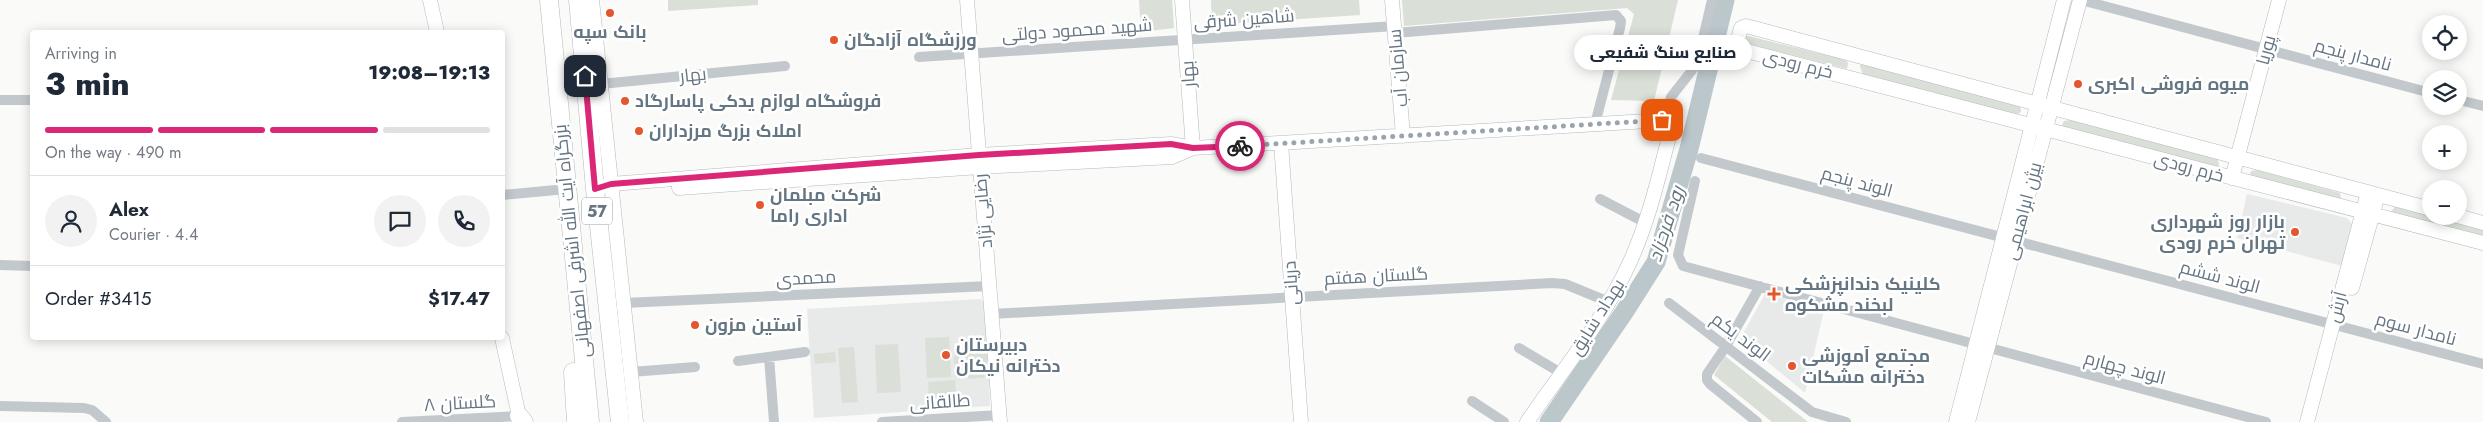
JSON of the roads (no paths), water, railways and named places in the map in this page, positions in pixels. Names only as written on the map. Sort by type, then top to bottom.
[{"type":"highway","name":"بزرگراه آیت الله اشرفی اصفهانی","points":[[549,0],[579,327],[590,422]]},
{"type":"highway","name":"بزرگراه آیت الله اشرفی اصفهانی","points":[[578,0],[606,188],[620,422]]},
{"type":"highway","points":[[576,422],[573,362],[579,327]]},
{"type":"street","points":[[430,0],[437,30]]},
{"type":"street","points":[[592,0],[601,84],[606,188],[624,303],[636,422]]},
{"type":"street","name":"رضایی نژاد","points":[[966,0],[1000,418]]},
{"type":"street","name":"بهار","points":[[1182,0],[1193,148]]},
{"type":"street","name":"سازمان آب","points":[[1392,0],[1403,136]]},
{"type":"street","points":[[606,188],[979,161],[1171,144],[1193,148],[1665,120],[1671,97],[1697,64],[1712,0]]},
{"type":"street","name":"بیژن ابراهیمی","points":[[1956,422],[1981,347],[2038,128],[2037,104],[2064,0]]},
{"type":"street","name":"بیژن ابراهیمی","points":[[2038,128],[2051,107],[2080,0]]},
{"type":"street","name":"نامدار پنجم","points":[[2080,0],[2422,91]]},
{"type":"street","name":"پوریا","points":[[2232,178],[2280,0]]},
{"type":"street","name":"شاهین شرقی","points":[[1185,39],[1395,30],[1616,15],[1621,21],[1620,28],[1596,124]]},
{"type":"street","name":"خرم رودی","points":[[2422,207],[1746,26],[1743,26],[1739,31],[1737,43],[1739,49],[2483,243]]},
{"type":"street","name":"شهید محمود دولتی","points":[[919,57],[1185,39]]},
{"type":"street","points":[[1850,78],[1856,56]]},
{"type":"street","name":"بهار","points":[[601,84],[785,66]]},
{"type":"street","points":[[0,100],[30,100]]},
{"type":"street","points":[[2467,102],[2483,106]]},
{"type":"street","name":"بهداد شایق","points":[[1527,422],[1609,302],[1646,223],[1672,129],[1665,120]]},
{"type":"street","name":"دریانی","points":[[1281,143],[1301,422]]},
{"type":"street","name":"الوند پنجم","points":[[1701,158],[2009,239]]},
{"type":"street","name":"الوند چهارم","points":[[1695,181],[1678,255],[1683,266],[2266,422]]},
{"type":"street","points":[[505,195],[566,189]]},
{"type":"street","name":"آرش","points":[[2307,422],[2337,324],[2373,194]]},
{"type":"street","points":[[1600,199],[1646,223]]},
{"type":"street","points":[[2467,219],[2483,223]]},
{"type":"street","name":"الوند ششم","points":[[2009,239],[2337,324]]},
{"type":"street","points":[[0,265],[30,266]]},
{"type":"street","name":"گلستان هفتم","points":[[992,314],[1552,283],[1565,284],[1609,302]]},
{"type":"street","name":"محمدی","points":[[624,303],[989,286]]},
{"type":"street","points":[[1757,422],[1707,380],[1707,374],[1726,346],[1760,286]]},
{"type":"street","name":"الوند یکم","points":[[1669,303],[1812,412],[1846,422]]},
{"type":"street","name":"آرش","points":[[2316,422],[2337,324]]},
{"type":"street","name":"نامدار سوم","points":[[2337,324],[2483,364]]},
{"type":"street","points":[[502,340],[521,420]]},
{"type":"street","name":"بیژن ابراهیمی","points":[[1968,422],[1981,347]]},
{"type":"street","points":[[1519,348],[1561,372]]},
{"type":"street","points":[[738,361],[806,352]]},
{"type":"street","points":[[769,358],[774,422]]},
{"type":"street","points":[[631,372],[695,367]]},
{"type":"street","points":[[1472,401],[1504,422]]},
{"type":"street","points":[[0,406],[84,408],[92,410],[106,422]]},
{"type":"street","name":"طالقانی","points":[[882,422],[1000,418]]},
{"type":"street","name":"گلستان ٨","points":[[402,422],[521,420]]},
{"type":"waterway","name":"رود فرحزاد","points":[[1549,422],[1656,262],[1689,149],[1725,0]]},
{"type":"place","name":"بانک سپه","points":[[610,13]]},
{"type":"place","name":"ورزشگاه آزادگان","points":[[834,40]]},
{"type":"place","name":"میوه فروشی اکبری","points":[[2078,84]]},
{"type":"place","name":"فروشگاه لوازم یدکی پاسارگاد","points":[[625,101]]},
{"type":"place","name":"صنایع سنگ شفیعی","points":[[1662,120]]},
{"type":"place","name":"املاک بزرگ مرزداران","points":[[639,131]]},
{"type":"place","name":"شرکت مبلمان اداری راما","points":[[760,205]]},
{"type":"place","name":"بازار روز شهرداری تهران خرم رودی","points":[[2295,232]]},
{"type":"place","name":"کلینیک دندانپزشکی لبخند مشکوه","points":[[1774,294]]},
{"type":"place","name":"آستین مزون","points":[[695,325]]},
{"type":"place","name":"دبیرستان دخترانه نیکان","points":[[946,355]]},
{"type":"place","name":"مجتمع آموزشی دخترانه مشکات","points":[[1792,366]]}]
